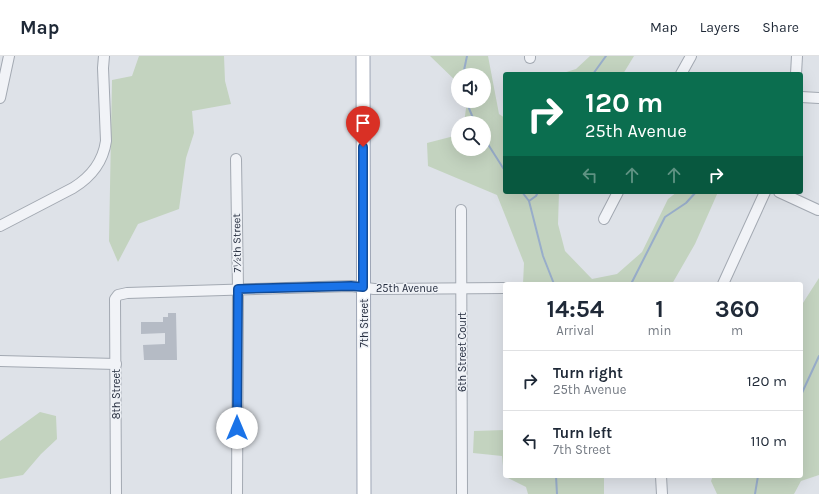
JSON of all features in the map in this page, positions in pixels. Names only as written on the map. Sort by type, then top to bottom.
[{"type":"main road","name":"7th Street","points":[[363,56],[364,494]]},
{"type":"street","points":[[0,98],[9,56]]},
{"type":"street","points":[[0,226],[73,188],[84,181],[94,170],[105,151],[106,141],[103,87],[104,56]]},
{"type":"street","points":[[683,72],[691,56]]},
{"type":"street","points":[[796,56],[796,72]]},
{"type":"street","points":[[803,97],[819,98]]},
{"type":"street","name":"7½th Street","points":[[236,159],[238,289],[236,494]]},
{"type":"street","points":[[604,219],[617,194]]},
{"type":"street","points":[[724,282],[764,194]]},
{"type":"street","points":[[783,194],[818,210]]},
{"type":"street","name":"6th Street Court","points":[[461,210],[462,494]]},
{"type":"street","name":"25th Avenue","points":[[118,295],[127,293],[351,286],[503,288]]},
{"type":"street","name":"8th Street","points":[[116,494],[115,299],[118,295]]},
{"type":"street","points":[[0,361],[116,364]]},
{"type":"street","points":[[661,478],[662,494]]},
{"type":"green space","points":[[139,56],[224,56],[225,81],[231,104],[192,111],[194,133],[186,158],[179,209],[138,224],[118,262],[109,241],[112,80],[132,76]]},
{"type":"green space","points":[[430,56],[488,56],[490,68],[451,68],[451,76]]},
{"type":"green space","points":[[590,56],[634,56],[624,72],[566,72],[576,69]]},
{"type":"green space","points":[[491,72],[499,114],[503,117],[503,194],[559,194],[558,224],[565,251],[592,279],[617,274],[642,252],[668,199],[674,194],[717,194],[695,244],[673,282],[523,282],[524,263],[497,195],[428,166],[427,143],[451,137],[451,156],[491,156],[491,116],[465,116],[466,108],[491,108]]},
{"type":"green space","points":[[819,278],[819,475],[801,481],[794,494],[717,494],[711,481],[712,478],[803,478],[803,303]]},
{"type":"green space","points":[[40,412],[56,416],[57,439],[41,454],[23,475],[0,479],[0,441]]},
{"type":"green space","points":[[503,430],[503,466],[502,456],[473,453],[474,431]]},
{"type":"green space","points":[[508,478],[604,478],[604,494],[528,494],[526,487]]},
{"type":"building","points":[[168,313],[176,313],[177,360],[144,360],[143,345],[165,344],[165,333],[141,334],[141,322],[163,322],[163,317],[168,317]]},
{"type":"waterway","points":[[464,68],[467,56]]},
{"type":"waterway","points":[[594,72],[606,56]]},
{"type":"waterway","points":[[469,108],[472,116]]},
{"type":"waterway","points":[[491,149],[503,168]]},
{"type":"waterway","points":[[524,194],[529,201],[543,256],[553,282]]},
{"type":"waterway","points":[[529,201],[537,194]]},
{"type":"waterway","points":[[632,282],[665,217],[686,203],[694,194]]},
{"type":"waterway","points":[[803,391],[819,356]]},
{"type":"waterway","points":[[556,478],[557,494]]},
{"type":"waterway","points":[[755,494],[758,478]]},
{"type":"route","points":[[237,428],[238,289],[363,287],[363,147]]}]
